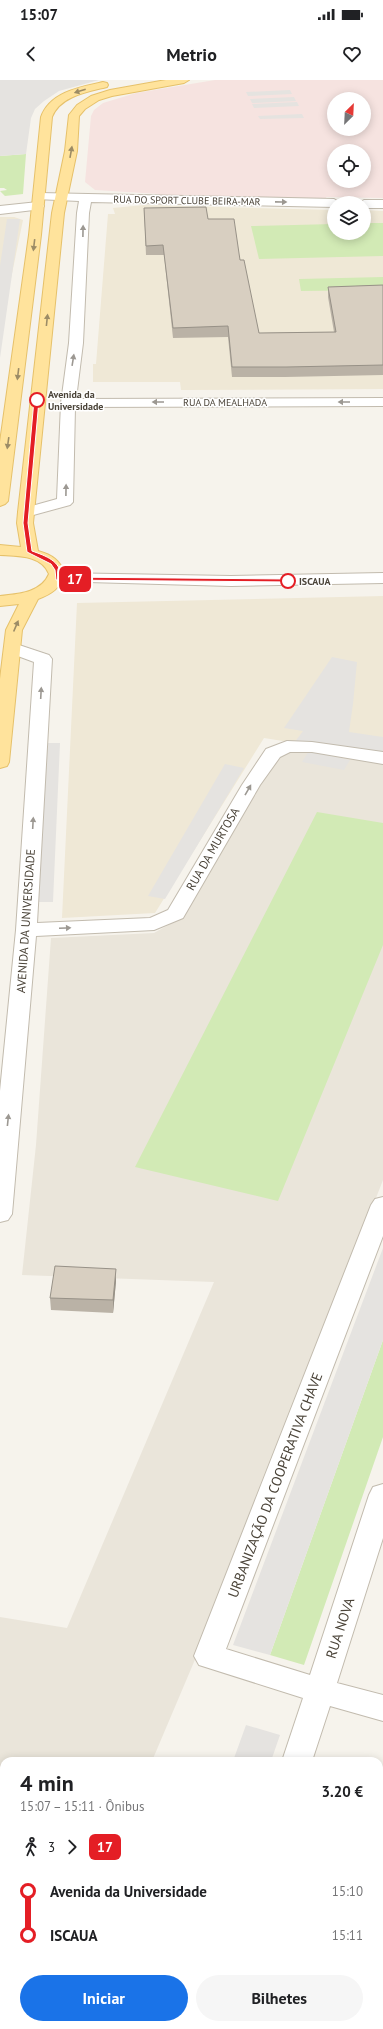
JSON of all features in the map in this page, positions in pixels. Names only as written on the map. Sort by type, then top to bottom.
[{"type":"main road","points":[[0,501],[39,201],[43,138],[48,111],[56,103],[71,94],[91,88],[132,80]]},
{"type":"main road","points":[[30,552],[25,523],[37,400],[60,197],[70,155],[74,115],[81,107],[95,98],[110,93],[184,80]]},
{"type":"main road","points":[[0,550],[30,552],[53,563],[58,570],[58,578],[53,586],[44,592],[31,597],[0,601]]},
{"type":"main road","points":[[0,762],[14,630],[31,597]]},
{"type":"street","name":"RUA DO SPORT CLUBE BEIRA-MAR","points":[[0,210],[60,197],[327,203]]},
{"type":"street","points":[[26,512],[65,502],[68,403],[76,343],[82,254],[83,213],[86,198]]},
{"type":"street","points":[[371,204],[383,204]]},
{"type":"street","name":"RUA DA MEALHADA","points":[[68,403],[383,402]]},
{"type":"street","points":[[58,578],[231,581],[383,578]]},
{"type":"street","name":"AVENIDA DA UNIVERSIDADE","points":[[0,1214],[26,930],[42,659],[13,648]]},
{"type":"street","name":"RUA DA MURTOSA","points":[[26,930],[154,924],[176,914],[251,785],[273,753],[287,746],[312,747],[383,758]]},
{"type":"street","name":"URBANIZAÇÃO DA COOPERATIVA CHAVE","points":[[320,1689],[294,1683],[208,1656],[383,1205]]},
{"type":"street","name":"RUA NOVA","points":[[298,1757],[383,1495]]},
{"type":"street","points":[[320,1689],[383,1708]]},
{"type":"shaded area","points":[[0,80],[99,80],[59,91],[44,101],[35,109],[31,118],[26,154],[0,156]]},
{"type":"shaded area","points":[[215,80],[383,80],[383,198],[371,198],[371,196],[327,196],[327,200],[159,197],[159,194],[95,190],[85,182],[91,116],[94,110],[103,103],[136,93]]},
{"type":"shaded area","points":[[290,90],[292,94],[248,96],[246,92]]},
{"type":"shaded area","points":[[294,97],[296,101],[252,103],[250,99]]},
{"type":"shaded area","points":[[297,102],[299,106],[254,108],[252,104]]},
{"type":"shaded area","points":[[302,114],[304,118],[260,119],[258,116]]},
{"type":"shaded area","points":[[144,205],[327,210],[327,240],[371,240],[371,210],[383,211],[383,389],[181,390],[180,382],[93,382],[93,364],[96,364],[108,214],[115,214],[113,208]]},
{"type":"shaded area","points":[[0,217],[14,217],[23,220],[0,332]]},
{"type":"shaded area","points":[[7,219],[20,219],[0,358],[0,266]]},
{"type":"shaded area","points":[[383,596],[383,757],[264,738],[155,913],[62,918],[77,603]]},
{"type":"shaded area","points":[[332,657],[357,662],[349,732],[383,737],[383,757],[294,743],[303,731],[284,728]]},
{"type":"shaded area","points":[[45,743],[60,743],[53,902],[36,902]]},
{"type":"shaded area","points":[[292,750],[311,750],[383,763],[383,1180],[205,1636],[154,1757],[0,1757],[0,1617],[67,1628],[214,1282],[22,1275],[36,1145],[51,938],[154,933],[183,917],[278,755]]},
{"type":"shaded area","points":[[309,751],[350,760],[344,770],[302,762]]},
{"type":"shaded area","points":[[225,764],[244,768],[165,899],[148,896]]},
{"type":"shaded area","points":[[383,1248],[383,1340],[270,1655],[233,1645]]},
{"type":"shaded area","points":[[246,1725],[280,1735],[272,1757],[234,1757]]},
{"type":"green space","points":[[26,154],[23,194],[5,196],[0,191],[7,190],[0,188],[0,156]]},
{"type":"green space","points":[[371,223],[383,223],[383,256],[259,259],[251,226],[327,224],[327,240],[371,240]]},
{"type":"green space","points":[[383,277],[383,290],[301,291],[299,279]]},
{"type":"green space","points":[[317,812],[383,823],[383,945],[278,1201],[135,1167]]},
{"type":"green space","points":[[383,1340],[383,1437],[304,1665],[270,1655]]},
{"type":"building","points":[[206,207],[208,219],[234,219],[240,260],[244,260],[259,333],[336,332],[328,287],[383,285],[383,365],[232,367],[228,326],[173,328],[163,245],[146,246],[144,208]]},
{"type":"building","points":[[55,1266],[116,1269],[113,1300],[50,1298]]},
{"type":"bus line","name":"17","points":[[37,400],[25,523],[30,552],[53,563],[58,570],[58,578],[288,581]]},
{"type":"place","name":"Avenida da Universidade","points":[[37,400]]},
{"type":"place","name":"ISCAUA","points":[[288,581]]}]
